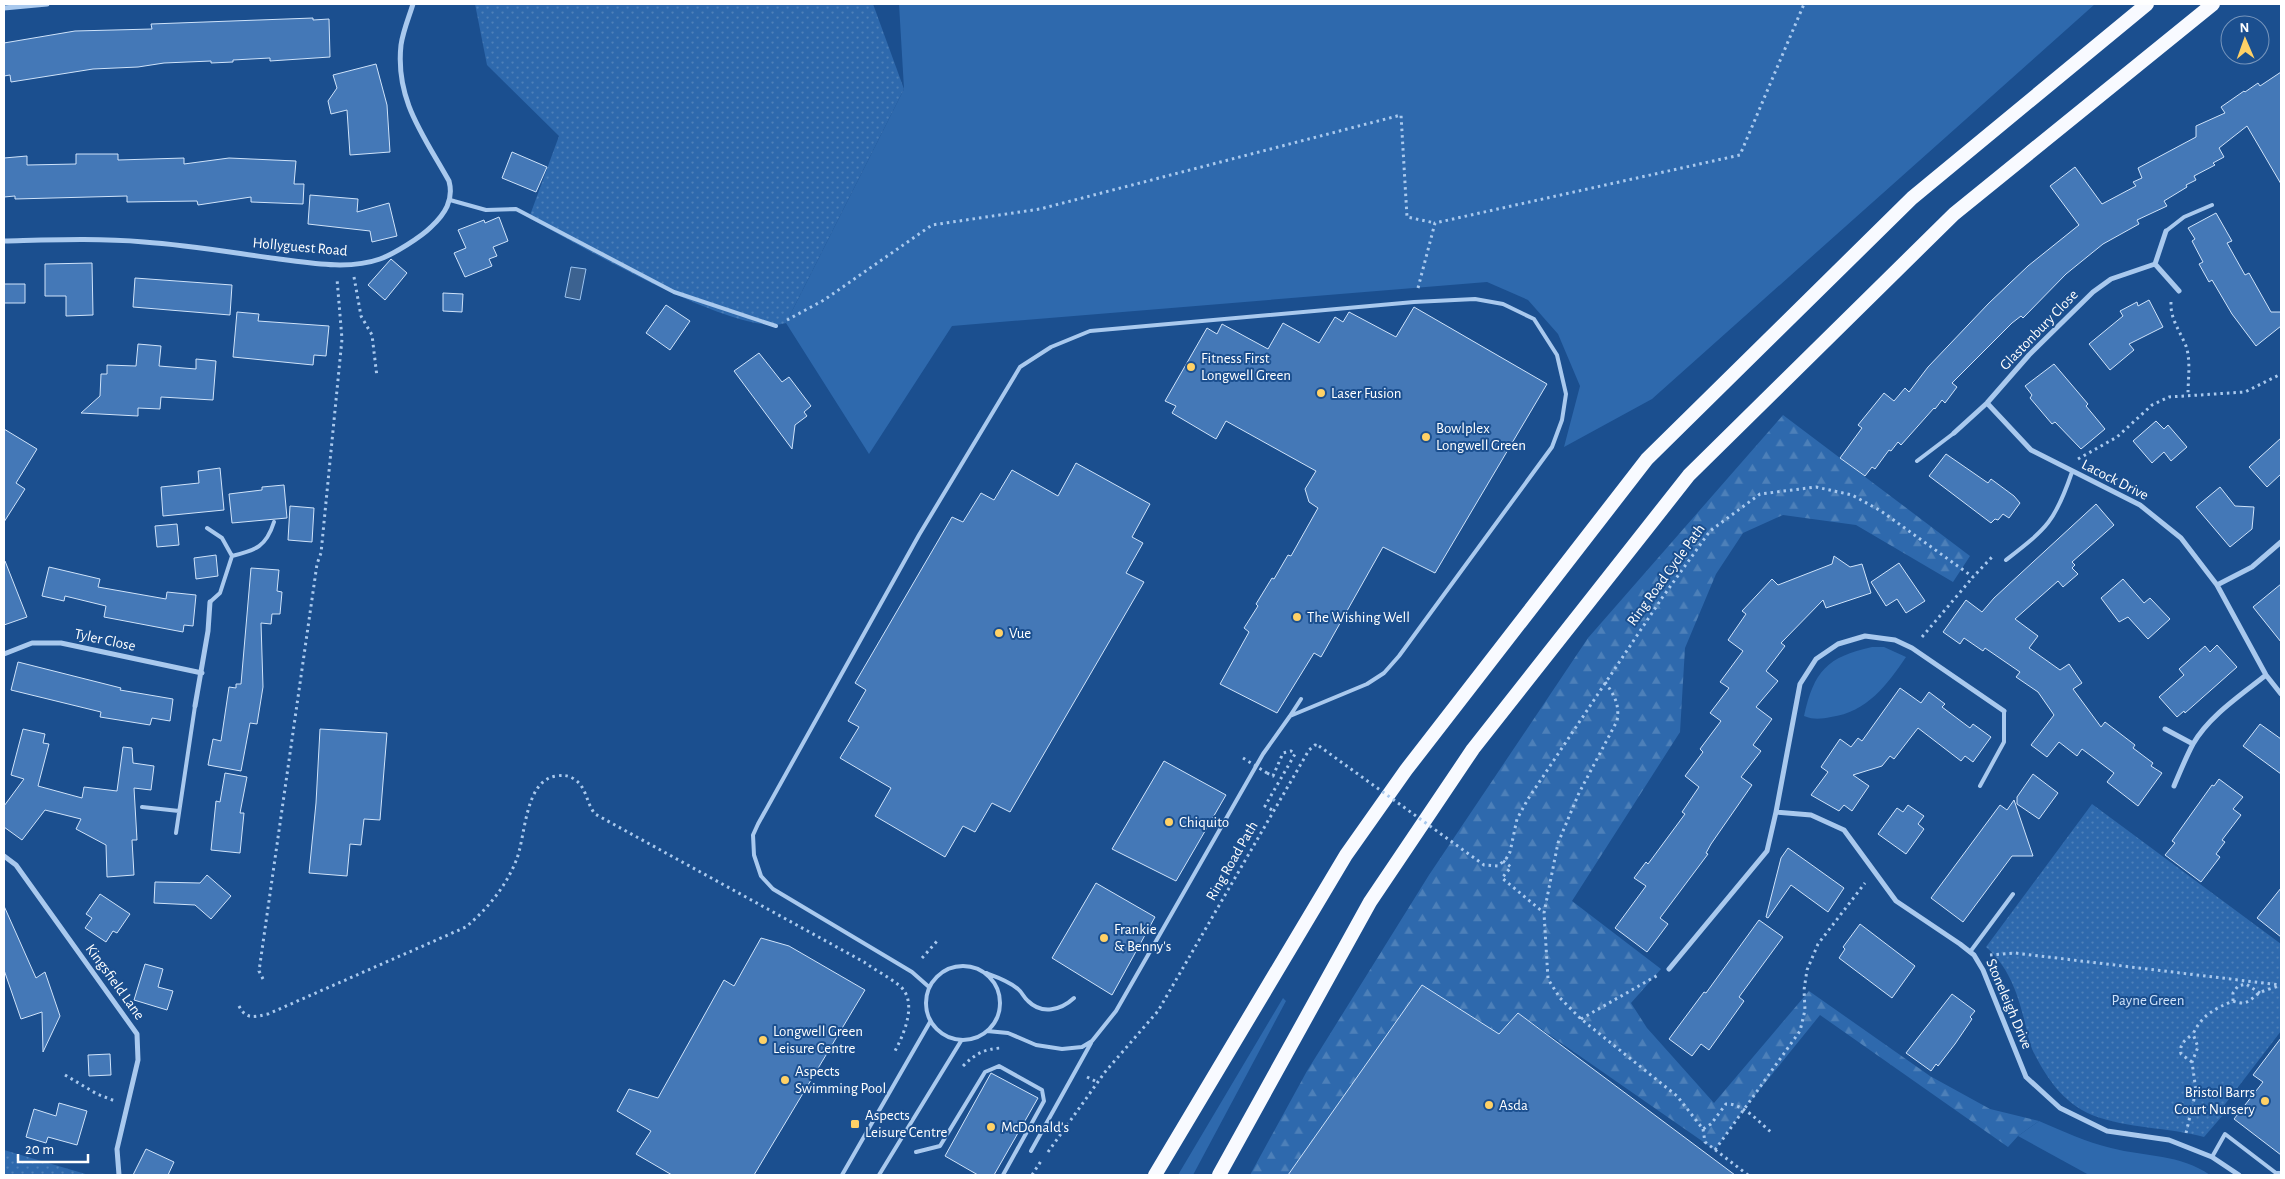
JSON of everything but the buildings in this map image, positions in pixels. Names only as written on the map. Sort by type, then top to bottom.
[{"type":"highway","points":[[1155,1175],[1346,855],[1406,770],[1647,459],[1912,198],[2147,4]]},
{"type":"highway","points":[[1219,1175],[1370,902],[1473,749],[1689,475],[1954,214],[2213,4]]},
{"type":"street","points":[[4,8],[47,4]]},
{"type":"street","points":[[413,4],[402,43],[400,68],[409,109],[449,181],[452,190],[450,200]]},
{"type":"street","name":"Hollyguest Road","points":[[4,241],[87,240],[144,242],[294,260],[353,264],[381,259],[426,232],[446,210],[450,200]]},
{"type":"street","points":[[2166,231],[2155,264],[2179,291]]},
{"type":"street","name":"Glastonbury Close","points":[[1954,433],[1988,403],[2029,355],[2093,292],[2111,279],[2155,264]]},
{"type":"street","name":"Lacock Drive","points":[[1988,403],[2031,450],[2063,468],[2140,505],[2181,538],[2217,585],[2266,676],[2281,694]]},
{"type":"street","points":[[2217,585],[2252,566],[2281,542]]},
{"type":"street","points":[[195,706],[202,673],[210,602]]},
{"type":"street","points":[[1669,969],[1766,851],[1776,812],[1800,684],[1816,659],[1838,644],[1865,636],[1896,640],[1912,648],[2004,711]]},
{"type":"street","name":"Tyler Close","points":[[4,654],[32,643],[61,643],[202,673]]},
{"type":"street","points":[[2174,786],[2193,744],[2202,731],[2230,704],[2266,676]]},
{"type":"street","points":[[2165,728],[2193,744]]},
{"type":"street","name":"Stoneleigh Drive","points":[[1776,812],[1811,815],[1844,830],[1896,901],[1972,954],[1983,970],[2026,1077],[2060,1108],[2107,1131],[2169,1140],[2212,1157],[2239,1175]]},
{"type":"street","name":"Kingsfield Lane","points":[[4,856],[16,865],[137,1034],[138,1060],[117,1149],[119,1175]]},
{"type":"lane","points":[[450,200],[486,210],[516,209],[674,292],[776,326]]},
{"type":"lane","points":[[2166,231],[2184,217],[2212,205]]},
{"type":"lane","points":[[929,987],[912,972],[773,889],[761,876],[754,855],[753,835],[782,778],[919,534],[1020,367],[1051,347],[1090,330],[1475,298],[1503,304],[1534,319],[1557,355],[1566,394],[1562,420],[1552,447],[1399,656],[1384,673],[1367,684],[1290,716]]},
{"type":"lane","points":[[1917,461],[1954,433]]},
{"type":"lane","points":[[2006,560],[2040,534],[2053,518],[2062,501],[2072,472]]},
{"type":"lane","points":[[232,556],[248,552],[264,544],[274,522]]},
{"type":"lane","points":[[207,528],[222,538],[232,556],[220,593],[210,602]]},
{"type":"lane","points":[[1031,1151],[1092,1041],[1116,1011],[1263,754],[1301,699]]},
{"type":"lane","points":[[176,833],[195,706]]},
{"type":"lane","points":[[1980,786],[2004,742],[2004,711]]},
{"type":"lane","points":[[142,807],[179,811]]},
{"type":"lane","points":[[1972,954],[2013,894]]},
{"type":"lane","points":[[981,971],[992,980],[1000,998],[999,1011],[995,1022],[987,1032],[975,1038],[950,1039],[939,1032],[930,1022],[926,1004],[929,987],[941,973],[952,968],[964,966],[981,971],[1009,982],[1019,989],[1028,1002],[1040,1008],[1055,1010],[1064,1008],[1074,998]]},
{"type":"lane","points":[[842,1175],[930,1022]]},
{"type":"lane","points":[[987,1032],[1008,1034],[1036,1045],[1062,1049],[1082,1047],[1092,1041]]},
{"type":"lane","points":[[879,1175],[961,1040]]},
{"type":"lane","points":[[916,1152],[940,1146],[985,1072],[999,1066],[1042,1090],[1044,1101],[1003,1175]]},
{"type":"lane","points":[[2212,1157],[2225,1134],[2276,1173],[2281,1173]]},
{"type":"path","points":[[776,326],[824,300],[932,225],[1040,209],[1402,115],[1407,217],[1435,222],[1740,155],[1804,4]]},
{"type":"path","points":[[1414,302],[1435,222]]},
{"type":"path","points":[[263,979],[259,972],[305,634],[317,564],[321,554],[342,339],[338,282],[333,263]]},
{"type":"path","points":[[353,264],[361,316],[372,335],[376,378]]},
{"type":"path","points":[[2179,291],[2171,302],[2170,312],[2186,348],[2189,374],[2188,394]]},
{"type":"path","points":[[2063,468],[2117,437],[2152,405],[2169,397],[2188,394],[2216,396],[2245,392],[2281,374]]},
{"type":"path","name":"Ring Road Cycle Path","points":[[1544,913],[1502,878],[1511,867],[1504,860],[1510,852],[1517,819],[1605,682],[1710,531],[1760,494],[1816,487],[1852,495],[1881,511],[1973,577]]},
{"type":"path","points":[[1912,648],[1997,552]]},
{"type":"path","points":[[1605,682],[1616,700],[1619,711],[1617,721],[1579,794],[1558,843],[1544,913],[1548,979],[1560,998],[1580,1019],[1677,1096],[1703,1130],[1705,1142],[1748,1175]]},
{"type":"path","name":"Ring Road Path","points":[[1032,1175],[1105,1072],[1158,1011],[1309,750],[1315,745],[1319,746],[1484,865],[1498,866],[1504,860]]},
{"type":"path","points":[[1243,758],[1273,776],[1283,753],[1291,751],[1295,754],[1265,806],[1274,812]]},
{"type":"path","points":[[239,1006],[243,1014],[250,1017],[268,1014],[466,927],[486,910],[501,889],[516,860],[529,803],[540,784],[552,776],[565,774],[576,779],[584,789],[590,808],[595,814],[864,962],[900,986],[908,1006],[908,1021],[895,1051],[909,1059]]},
{"type":"path","points":[[1715,1150],[1800,1031],[1805,1010],[1804,990],[1807,970],[1818,944],[1873,872]]},
{"type":"path","points":[[922,958],[938,940]]},
{"type":"path","points":[[1972,954],[2015,954],[2281,985]]},
{"type":"path","points":[[1580,1019],[1669,969]]},
{"type":"path","points":[[2233,1001],[2233,993],[2238,986],[2246,984],[2260,993]]},
{"type":"path","points":[[2192,1062],[2181,1054],[2180,1049],[2182,1043],[2193,1034],[2199,1021],[2212,1010],[2233,1001],[2241,1004],[2252,1001],[2260,993],[2281,985]]},
{"type":"path","points":[[2183,1146],[2192,1117],[2196,1091],[2192,1062],[2198,1047],[2193,1034]]},
{"type":"path","points":[[64,1075],[97,1094],[127,1105]]},
{"type":"path","points":[[1703,1130],[1711,1124],[1726,1104],[1731,1104],[1744,1110],[1772,1133]]},
{"type":"green space","points":[[475,4],[873,4],[904,89],[786,323],[763,324],[733,317],[696,303],[658,286],[529,218],[559,136],[487,65]]},
{"type":"green space","points":[[899,4],[2095,4],[1652,399],[1564,447],[1580,386],[1558,334],[1528,300],[1487,282],[952,326],[869,454],[786,323],[904,89]]},
{"type":"green space","points":[[1783,415],[1970,556],[1953,582],[1856,525],[1783,515],[1743,533],[1716,574],[1685,648],[1680,732],[1572,901],[1661,969],[1631,1003],[1647,1028],[1714,1103],[1809,991],[1930,1076],[1990,1109],[2039,1121],[2018,1136],[2008,1147],[1820,1015],[1744,1109],[1715,1150],[1518,1013],[1499,1034],[1422,985],[1288,1175],[1250,1175],[1307,1071],[1429,875],[1588,638]]},
{"type":"green space","points":[[1872,647],[1884,647],[1906,657],[1875,696],[1866,703],[1844,714],[1821,719],[1804,716],[1813,688],[1825,668],[1833,661],[1844,656]]},
{"type":"green space","name":"Payne Green","points":[[2092,804],[2281,944],[2281,1031],[2219,1112],[2223,1115],[2204,1137],[2106,1120],[2082,1110],[2072,1103],[2056,1088],[2037,1059],[2031,1046],[2012,982],[2001,963],[1986,947]]},
{"type":"green space","points":[[1283,998],[1286,1001],[1193,1175],[1178,1175]]},
{"type":"green space","points":[[2039,1121],[2092,1143],[2187,1163],[2210,1175],[2089,1175],[2018,1136]]},
{"type":"green space","points":[[4,1150],[89,1175],[4,1175]]},
{"type":"shaded area","points":[[571,267],[586,269],[580,300],[565,297]]},
{"type":"place","name":"Fitness First Longwell Green","points":[[1191,367]]},
{"type":"place","name":"Laser Fusion","points":[[1321,393]]},
{"type":"place","name":"Bowlplex Longwell Green","points":[[1426,437]]},
{"type":"place","name":"The Wishing Well","points":[[1297,617]]},
{"type":"place","name":"Vue","points":[[999,633]]},
{"type":"place","name":"Chiquito","points":[[1169,822]]},
{"type":"place","name":"Frankie & Benny's","points":[[1104,938]]},
{"type":"place","name":"Longwell Green Leisure Centre","points":[[763,1040]]},
{"type":"place","name":"Aspects Swimming Pool","points":[[785,1080]]},
{"type":"place","name":"Bristol Barrs Court Nursery","points":[[2265,1101]]},
{"type":"place","name":"Asda","points":[[1489,1105]]},
{"type":"place","name":"Aspects Leisure Centre","points":[[855,1124]]},
{"type":"place","name":"McDonald's","points":[[991,1127]]}]
